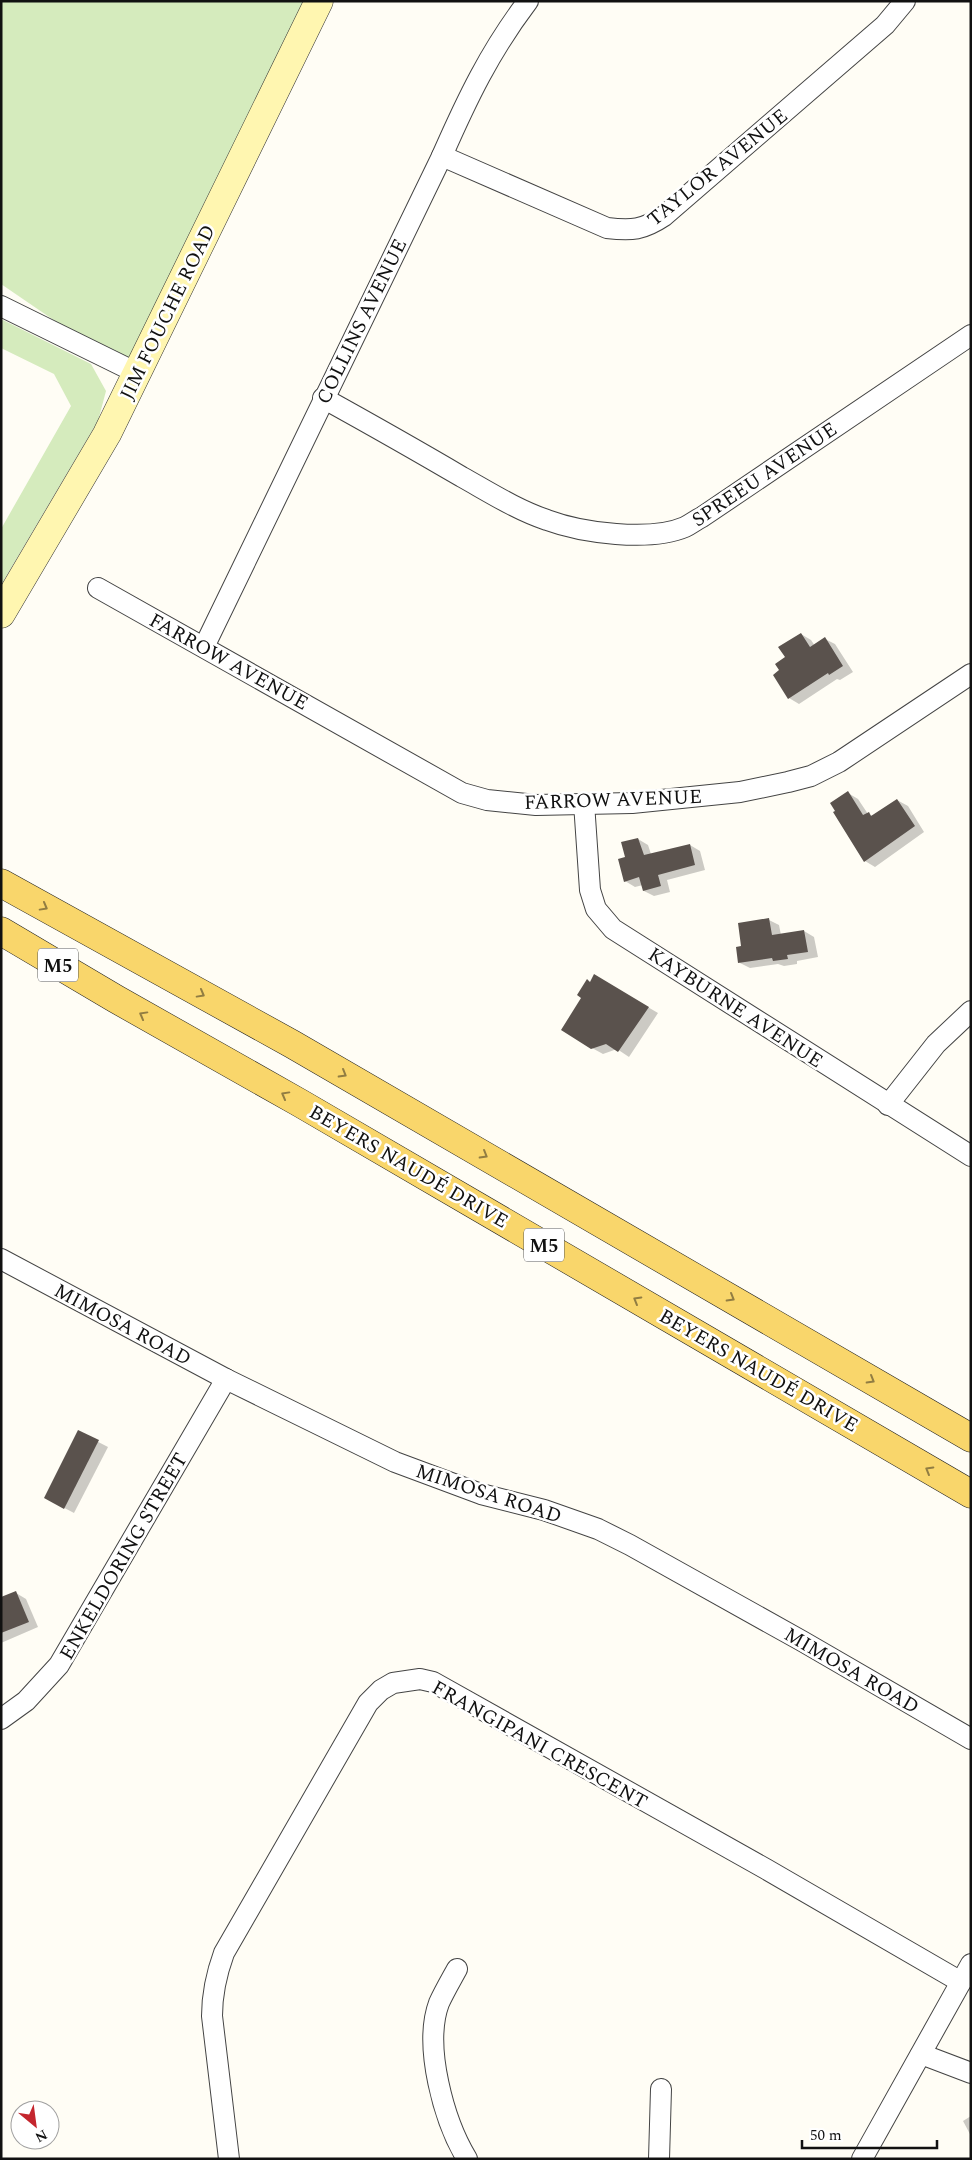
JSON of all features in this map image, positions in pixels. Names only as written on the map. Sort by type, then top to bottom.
[{"type":"main road","name":"M5","points":[[1,883],[300,1049],[971,1438]]},
{"type":"main road","name":"BEYERS NAUDÉ DRIVE","points":[[1,932],[334,1123],[971,1494]]},
{"type":"street","name":"JIM FOUCHE ROAD","points":[[1,614],[107,434],[319,1]]},
{"type":"street","name":"COLLINS AVENUE","points":[[204,647],[485,64],[505,32],[528,1]]},
{"type":"street","name":"TAYLOR AVENUE","points":[[442,156],[607,228],[642,229],[664,216],[885,25],[905,1]]},
{"type":"street","points":[[1,306],[137,373]]},
{"type":"street","name":"SPREEU AVENUE","points":[[323,398],[509,503],[546,520],[573,527],[604,531],[634,534],[658,533],[684,527],[702,517],[971,334]]},
{"type":"street","name":"FARROW AVENUE","points":[[98,588],[462,793],[487,800],[511,803],[536,805],[632,803],[740,792],[811,776],[838,762],[971,674]]},
{"type":"street","name":"KAYBURNE AVENUE","points":[[584,803],[590,890],[596,909],[613,929],[971,1156]]},
{"type":"street","points":[[888,1105],[936,1044],[971,1011]]},
{"type":"street","name":"MIMOSA ROAD","points":[[1,1260],[226,1379],[395,1462],[481,1494],[544,1510],[598,1529],[692,1578],[971,1739]]},
{"type":"street","name":"ENKELDORING STREET","points":[[1,1719],[26,1701],[59,1665],[226,1379]]},
{"type":"street","name":"FRANGIPANI CRESCENT","points":[[229,2159],[212,2016],[212,1994],[216,1972],[224,1953],[368,1703],[381,1690],[393,1683],[406,1680],[427,1680],[449,1690],[766,1869],[961,1982]]},
{"type":"street","points":[[862,2159],[971,1964]]},
{"type":"street","points":[[457,1969],[439,2004],[433,2043],[448,2119],[455,2138],[467,2159]]},
{"type":"street","points":[[921,2054],[971,2073]]},
{"type":"street","points":[[659,2159],[661,2088]]},
{"type":"green space","points":[[1,1],[319,1],[134,375],[1,284]]},
{"type":"green space","points":[[1,319],[91,364],[106,391],[98,421],[1,585],[1,529],[71,406],[54,374],[1,348]]},
{"type":"building","points":[[801,633],[810,647],[825,637],[843,666],[829,675],[828,673],[788,699],[773,675],[779,670],[775,664],[785,657],[778,647]]},
{"type":"building","points":[[848,791],[863,815],[869,812],[871,816],[897,799],[915,826],[864,862],[833,812],[835,811],[830,803]]},
{"type":"building","points":[[638,838],[644,855],[690,844],[695,865],[658,875],[661,886],[643,891],[639,877],[624,882],[618,859],[625,857],[621,842]]},
{"type":"building","points":[[769,918],[772,935],[804,930],[808,952],[787,955],[788,959],[773,961],[772,958],[738,963],[736,947],[741,946],[738,923]]},
{"type":"building","points":[[594,974],[649,1007],[618,1052],[606,1044],[591,1049],[561,1030],[581,998],[577,995],[587,979],[590,982]]},
{"type":"building","points":[[78,1430],[99,1440],[64,1509],[44,1498]]},
{"type":"building","points":[[16,1591],[29,1622],[1,1633],[1,1597]]}]
